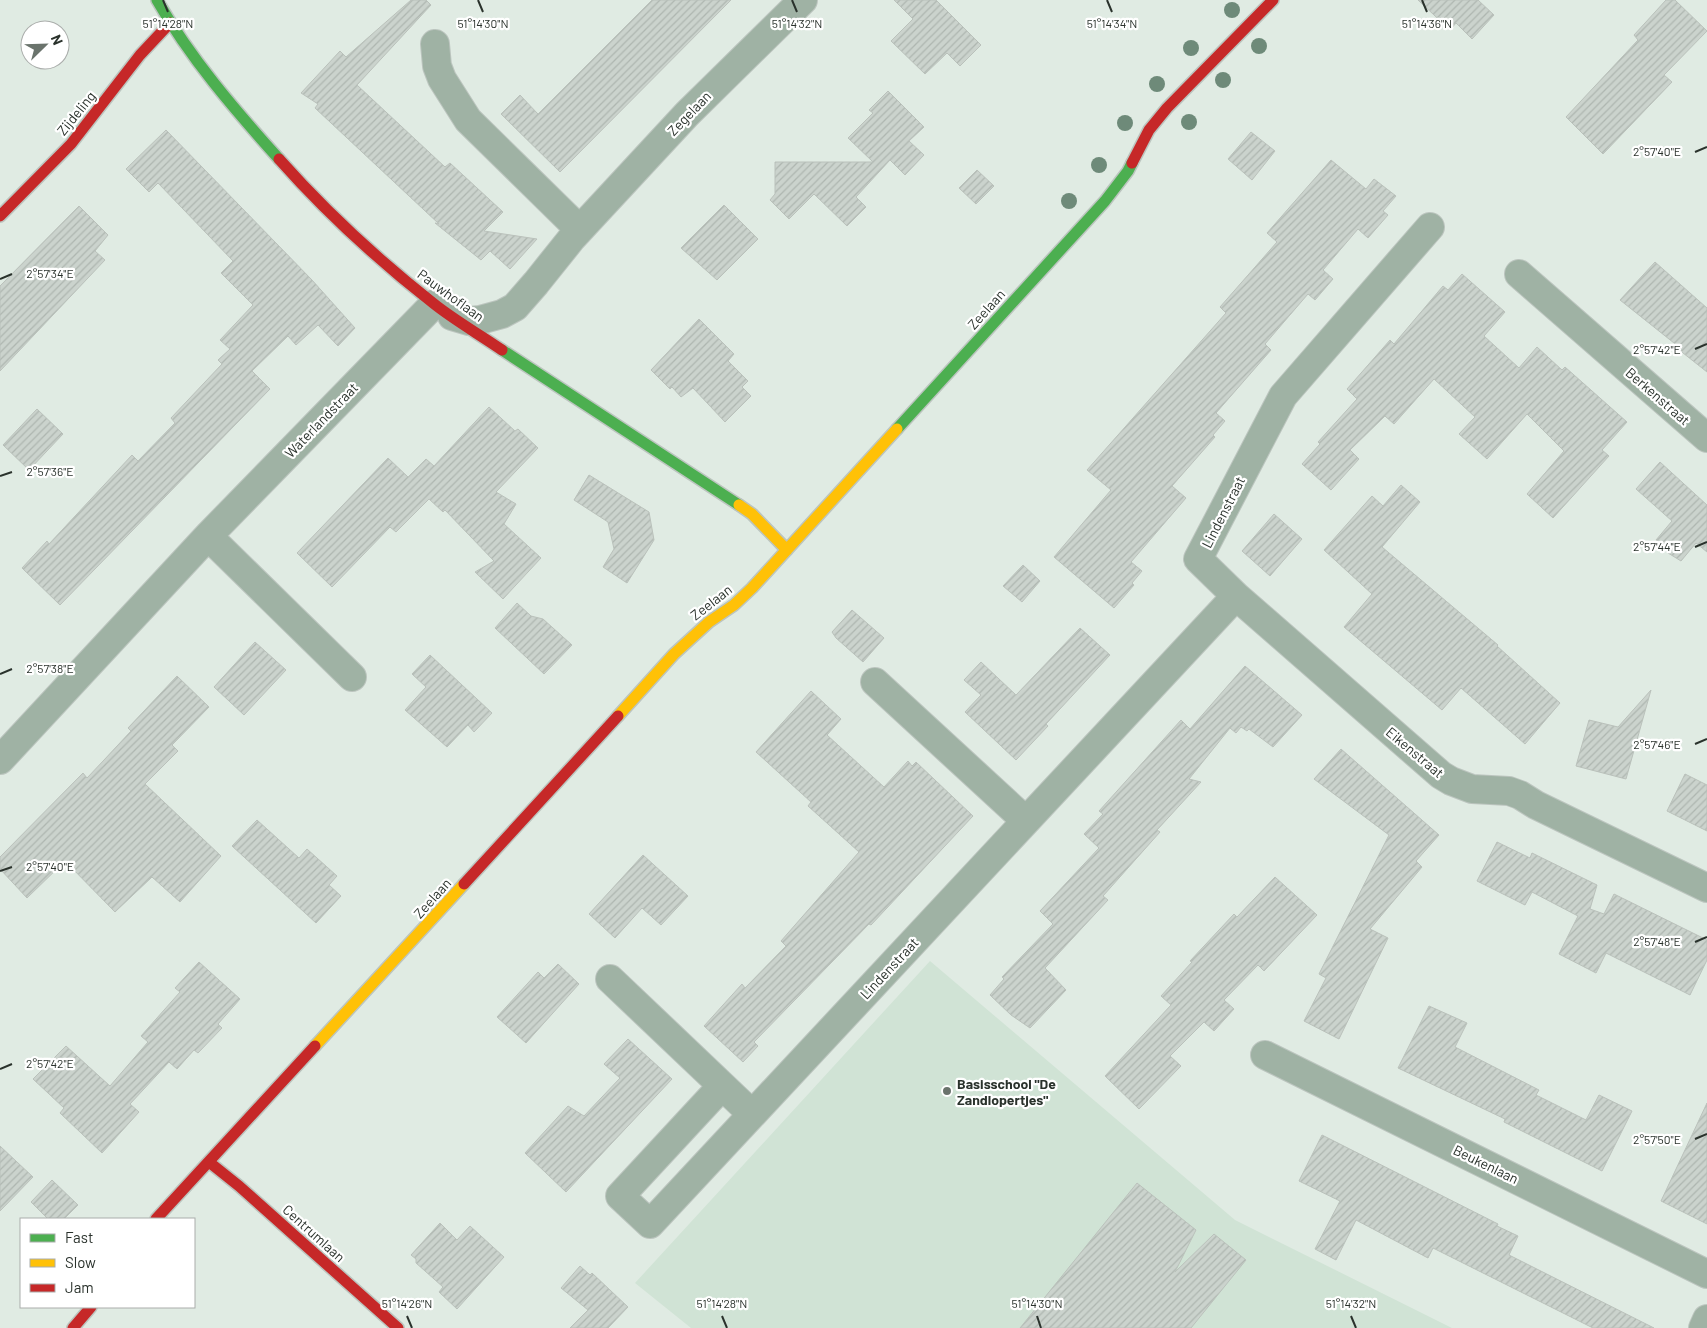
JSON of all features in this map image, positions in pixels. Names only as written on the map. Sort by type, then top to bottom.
[{"type":"street","name":"Pauwhoflaan","points":[[157,0],[170,24],[256,133],[314,198],[366,246],[443,310],[599,415],[752,514],[787,550]]},
{"type":"street","name":"Zegelaan","points":[[443,310],[469,321],[502,314],[515,307],[579,230],[687,114],[803,0]]},
{"type":"street","name":"Zeelaan","points":[[157,1218],[674,654],[709,622],[734,605],[787,550],[1105,201],[1128,171],[1149,130],[1167,108],[1273,0]]},
{"type":"street","name":"Zijdeling","points":[[0,216],[71,144],[140,55],[170,24]]},
{"type":"street","points":[[435,44],[442,79],[468,120],[579,230]]},
{"type":"street","name":"Lindenstraat","points":[[722,1086],[620,1196],[650,1224],[1236,596],[1198,559],[1283,396],[1430,227]]},
{"type":"street","name":"Berkenstraat","points":[[1519,274],[1707,438]]},
{"type":"street","name":"Waterlandstraat","points":[[0,760],[208,536],[443,310]]},
{"type":"street","points":[[208,536],[352,677]]},
{"type":"street","name":"Eikenstraat","points":[[1236,596],[1441,775],[1472,789],[1509,791],[1520,794],[1536,805],[1707,888]]},
{"type":"street","points":[[875,682],[1026,821]]},
{"type":"street","points":[[610,979],[752,1114]]},
{"type":"street","name":"Beukenlaan","points":[[1265,1055],[1707,1274]]},
{"type":"street","name":"Centrumlaan","points":[[209,1162],[239,1186],[398,1328]]},
{"type":"street","points":[[73,1328],[90,1308]]},
{"type":"street","points":[[1703,1328],[1707,1320]]},
{"type":"shaded area","name":"Basisschool \"De Zandlopertjes\"","points":[[930,961],[1235,1220],[1452,1328],[691,1328],[635,1283]]},
{"type":"building","points":[[411,0],[426,0],[431,5],[357,85],[445,167],[450,163],[503,212],[484,231],[537,239],[510,269],[490,251],[481,260],[435,223],[439,224],[315,108],[318,104],[301,93],[340,51],[346,57]]},
{"type":"building","points":[[652,0],[731,0],[560,172],[501,114],[520,95],[538,114]]},
{"type":"building","points":[[894,0],[936,0],[981,45],[960,66],[947,53],[925,74],[891,41],[913,19]]},
{"type":"building","points":[[1418,0],[1478,0],[1494,15],[1472,39],[1456,23],[1450,30]]},
{"type":"building","points":[[1666,0],[1675,0],[1707,31],[1664,75],[1672,82],[1603,154],[1566,117],[1638,40],[1634,35]]},
{"type":"building","points":[[888,91],[924,127],[909,141],[924,155],[905,175],[890,160],[856,197],[866,207],[847,226],[814,194],[789,219],[770,200],[775,194],[775,162],[873,162],[848,138],[873,113],[869,110]]},
{"type":"building","points":[[166,130],[312,280],[355,328],[338,346],[318,325],[296,345],[288,336],[252,371],[270,389],[60,605],[22,568],[47,541],[49,544],[132,455],[138,461],[175,423],[171,418],[222,364],[218,360],[230,349],[220,340],[253,305],[221,273],[233,261],[158,183],[149,192],[126,169]]},
{"type":"building","points":[[1251,132],[1275,151],[1252,180],[1228,159]]},
{"type":"building","points":[[1331,160],[1366,189],[1374,179],[1396,196],[1383,211],[1388,215],[1368,238],[1358,229],[1323,270],[1333,279],[1315,300],[1308,294],[1265,344],[1271,350],[1216,413],[1225,421],[1213,435],[1215,437],[1172,486],[1186,498],[1131,562],[1142,571],[1132,583],[1134,585],[1114,608],[1054,557],[1111,490],[1087,470],[1226,313],[1220,307],[1277,242],[1267,233]]},
{"type":"building","points":[[977,170],[994,186],[976,204],[959,188]]},
{"type":"building","points":[[724,205],[758,239],[717,280],[681,248]]},
{"type":"building","points":[[79,206],[108,235],[95,251],[105,260],[0,371],[0,286]]},
{"type":"building","points":[[1655,262],[1707,308],[1707,372],[1620,300]]},
{"type":"building","points":[[1462,274],[1505,312],[1484,336],[1519,368],[1537,347],[1562,370],[1565,367],[1627,422],[1602,450],[1609,456],[1553,518],[1527,494],[1564,451],[1527,414],[1487,459],[1459,434],[1475,417],[1434,379],[1394,424],[1385,416],[1350,450],[1359,459],[1331,490],[1302,464],[1320,444],[1318,442],[1357,399],[1347,389],[1390,340],[1394,344],[1443,286],[1448,290]]},
{"type":"building","points":[[699,319],[734,354],[728,361],[748,381],[742,387],[751,396],[725,422],[693,388],[681,397],[651,370]]},
{"type":"building","points":[[489,407],[515,431],[518,429],[538,448],[496,492],[516,504],[504,524],[541,558],[503,599],[475,572],[494,561],[445,510],[443,512],[429,499],[396,532],[390,527],[332,587],[297,553],[388,458],[408,477],[426,459],[434,466]]},
{"type":"building","points":[[37,409],[63,434],[29,470],[3,445]]},
{"type":"building","points":[[1660,462],[1707,505],[1707,552],[1696,543],[1681,561],[1668,553],[1656,540],[1672,521],[1636,489]]},
{"type":"building","points":[[589,475],[649,512],[654,540],[627,583],[603,567],[614,549],[608,522],[574,500]]},
{"type":"building","points":[[1401,485],[1420,502],[1382,547],[1498,645],[1560,703],[1525,744],[1461,688],[1442,710],[1344,627],[1372,594],[1324,550],[1372,496],[1383,506]]},
{"type":"building","points":[[1274,514],[1302,539],[1270,576],[1242,551]]},
{"type":"building","points":[[1023,565],[1040,581],[1022,602],[1003,586]]},
{"type":"building","points":[[517,603],[531,616],[543,619],[572,645],[544,674],[495,628]]},
{"type":"building","points":[[852,610],[884,638],[863,662],[836,638],[832,632]]},
{"type":"building","points":[[1080,628],[1110,655],[1046,724],[1048,726],[1016,760],[965,712],[981,695],[964,680],[981,662],[1016,695]]},
{"type":"building","points":[[255,642],[286,670],[244,715],[214,687]]},
{"type":"building","points":[[430,655],[492,713],[474,732],[468,725],[447,747],[405,710],[426,687],[412,674]]},
{"type":"building","points":[[1245,666],[1302,715],[1273,747],[1249,729],[1247,731],[1241,727],[1236,733],[1230,728],[1189,779],[1201,782],[1157,830],[1160,832],[1103,896],[1108,900],[1045,968],[1066,990],[1030,1028],[1011,1015],[990,995],[1004,979],[1002,977],[1053,924],[1040,911],[1099,848],[1084,834],[1103,814],[1099,811],[1181,720],[1190,729]]},
{"type":"building","points":[[177,676],[209,707],[172,745],[178,751],[145,784],[221,856],[180,902],[152,877],[115,912],[65,861],[27,898],[0,869],[0,857],[83,773],[87,778],[131,731],[128,728]]},
{"type":"building","points":[[1651,690],[1626,779],[1576,766],[1589,720],[1618,727]]},
{"type":"building","points":[[811,691],[841,719],[827,735],[884,787],[908,761],[912,766],[916,762],[973,816],[871,925],[869,924],[754,1042],[758,1046],[743,1062],[704,1026],[742,984],[745,988],[786,946],[781,941],[859,852],[808,806],[811,802],[756,752]]},
{"type":"building","points":[[1341,749],[1439,835],[1416,861],[1422,867],[1370,929],[1388,938],[1339,1039],[1304,1021],[1326,978],[1319,974],[1389,835],[1314,779]]},
{"type":"building","points":[[1685,774],[1707,785],[1707,831],[1667,811]]},
{"type":"building","points":[[257,820],[299,858],[307,849],[337,876],[329,885],[341,896],[316,923],[232,846]]},
{"type":"building","points":[[1497,842],[1530,858],[1532,853],[1597,885],[1590,909],[1604,914],[1614,894],[1707,940],[1707,960],[1690,995],[1606,953],[1596,973],[1559,954],[1578,916],[1532,892],[1525,905],[1477,881]]},
{"type":"building","points":[[643,855],[688,896],[661,925],[642,908],[615,938],[589,914]]},
{"type":"building","points":[[1275,877],[1317,915],[1264,971],[1258,965],[1224,1000],[1234,1009],[1214,1031],[1204,1022],[1170,1056],[1181,1066],[1139,1109],[1105,1076],[1171,1005],[1161,996],[1192,962],[1190,961],[1234,914],[1237,917]]},
{"type":"building","points":[[199,962],[240,999],[218,1024],[222,1028],[198,1053],[194,1050],[177,1069],[169,1062],[130,1104],[139,1112],[102,1153],[60,1113],[64,1108],[33,1079],[66,1046],[110,1086],[148,1042],[141,1036],[180,992],[175,988]]},
{"type":"building","points":[[558,964],[579,984],[526,1043],[497,1017],[538,972],[544,978]]},
{"type":"building","points":[[1429,1006],[1467,1023],[1455,1047],[1539,1090],[1536,1095],[1586,1120],[1599,1095],[1632,1111],[1602,1171],[1504,1122],[1505,1119],[1398,1068]]},
{"type":"building","points":[[628,1039],[672,1079],[566,1192],[525,1153],[568,1106],[584,1116],[620,1078],[604,1064]]},
{"type":"building","points":[[1707,1103],[1707,1224],[1661,1201]]},
{"type":"building","points":[[1322,1135],[1498,1224],[1497,1226],[1518,1236],[1509,1255],[1654,1328],[1593,1328],[1433,1248],[1428,1258],[1356,1220],[1336,1260],[1315,1249],[1340,1201],[1299,1181]]},
{"type":"building","points":[[0,1146],[33,1177],[0,1211]]},
{"type":"building","points":[[52,1180],[78,1205],[65,1218],[47,1218],[31,1202]]},
{"type":"building","points":[[1137,1183],[1196,1230],[1175,1272],[1214,1234],[1246,1260],[1191,1328],[1020,1328]]},
{"type":"building","points":[[440,1223],[457,1240],[470,1226],[504,1257],[457,1309],[439,1292],[443,1287],[416,1263],[416,1259],[411,1255]]},
{"type":"building","points":[[580,1266],[590,1275],[592,1273],[628,1307],[608,1328],[570,1328],[588,1310],[561,1288]]},
{"type":"traffic: fast","points":[[157,0],[199,63],[279,159]]},
{"type":"traffic: fast","points":[[897,429],[1105,201],[1132,163]]},
{"type":"traffic: fast","points":[[502,350],[739,505]]},
{"type":"traffic: slow","points":[[618,716],[674,654],[709,622],[734,605],[752,588],[897,429]]},
{"type":"traffic: slow","points":[[739,505],[752,514],[787,550]]},
{"type":"traffic: slow","points":[[315,1046],[464,884]]},
{"type":"traffic: jam","points":[[1132,163],[1149,130],[1167,108],[1273,0]]},
{"type":"traffic: jam","points":[[0,216],[71,144],[140,55],[170,23]]},
{"type":"traffic: jam","points":[[279,159],[334,216],[392,269],[441,309],[502,350]]},
{"type":"traffic: jam","points":[[464,884],[618,716]]},
{"type":"traffic: jam","points":[[157,1218],[315,1046]]},
{"type":"traffic: jam","points":[[209,1162],[239,1186],[398,1328]]},
{"type":"traffic: jam","points":[[73,1328],[90,1308]]},
{"type":"place","name":"Basisschool \"De Zandlopertjes\"","points":[[947,1091]]}]
